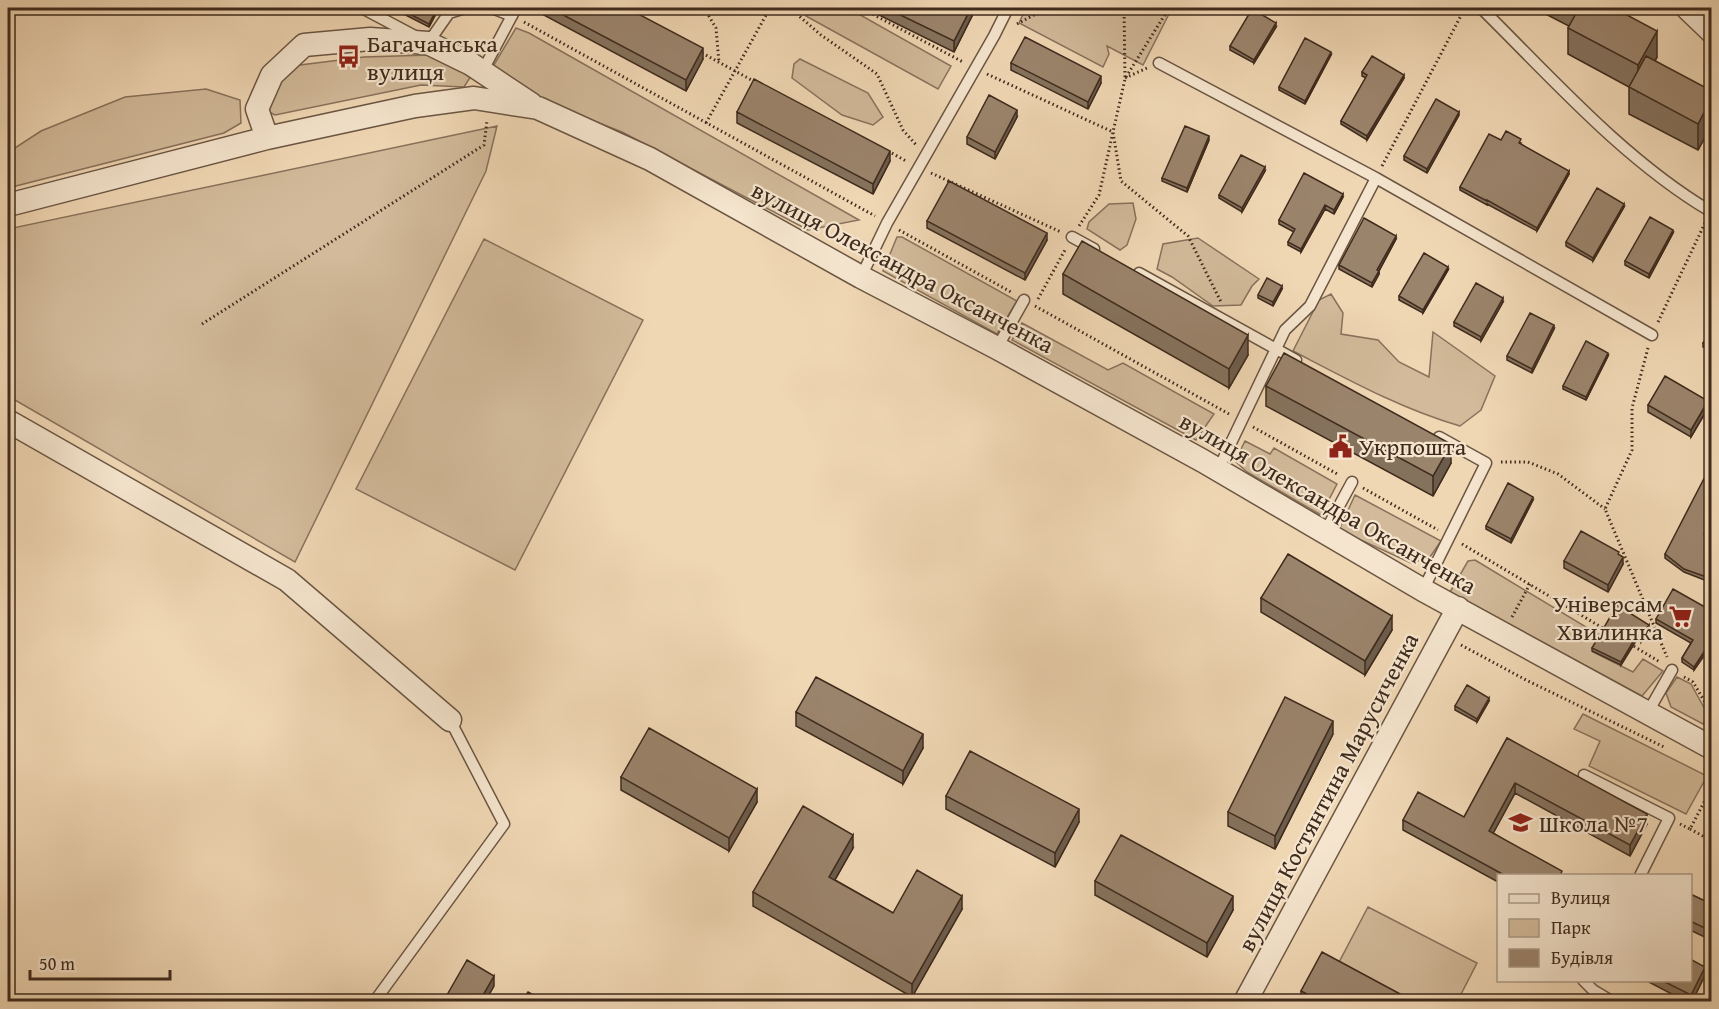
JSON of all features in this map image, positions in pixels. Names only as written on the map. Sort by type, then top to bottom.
[{"type":"street","points":[[1687,8],[1712,32]]},
{"type":"street","points":[[267,138],[256,108],[272,75],[304,45],[370,39],[428,43],[471,64],[537,108]]},
{"type":"street","name":"вулиця Олександра Оксанченка","points":[[8,205],[267,138],[415,106],[474,98],[537,108],[650,159],[861,277],[997,348],[1218,470],[1423,590],[1648,712],[1707,757]]},
{"type":"street","points":[[8,421],[287,580],[450,720]]},
{"type":"street","name":"вулиця Костянтина Марусиченка","points":[[1245,1002],[1458,608]]},
{"type":"lane","points":[[362,8],[428,43],[449,13],[465,8]]},
{"type":"lane","points":[[482,72],[514,12],[492,8]]},
{"type":"lane","points":[[861,277],[887,223],[1008,8]]},
{"type":"lane","points":[[1481,8],[1625,150],[1710,212]]},
{"type":"lane","points":[[1159,63],[1376,178],[1652,335]]},
{"type":"lane","points":[[1218,470],[1285,330],[1310,306],[1376,178]]},
{"type":"lane","points":[[1072,237],[1102,253]]},
{"type":"lane","points":[[1132,270],[1308,366]]},
{"type":"lane","points":[[997,348],[1024,300]]},
{"type":"lane","points":[[1423,590],[1486,463],[1433,434]]},
{"type":"lane","points":[[1325,532],[1352,482]]},
{"type":"lane","points":[[1648,712],[1672,670]]},
{"type":"lane","points":[[374,1002],[504,824],[450,720]]},
{"type":"lane","points":[[1584,775],[1669,818],[1642,874]]},
{"type":"lane","points":[[1584,982],[1613,1002]]},
{"type":"path","points":[[704,8],[716,28],[719,63]]},
{"type":"path","points":[[706,123],[770,8]]},
{"type":"path","points":[[800,8],[799,16],[821,35],[877,74],[903,130],[925,157]]},
{"type":"path","points":[[994,36],[1047,8]]},
{"type":"path","points":[[1035,305],[1072,237],[1099,195],[1125,78],[1124,8]]},
{"type":"path","points":[[1125,78],[1168,8]]},
{"type":"path","points":[[1376,178],[1465,8]]},
{"type":"path","points":[[514,12],[706,123],[1450,536],[1610,632]]},
{"type":"path","points":[[699,52],[765,87]]},
{"type":"path","points":[[1125,78],[1159,63]]},
{"type":"path","points":[[202,324],[484,145],[489,101]]},
{"type":"path","points":[[1113,132],[1121,181],[1188,236],[1233,325]]},
{"type":"path","points":[[888,152],[1072,237]]},
{"type":"path","points":[[1605,509],[1632,450],[1632,408],[1652,335],[1710,212]]},
{"type":"path","points":[[1486,463],[1528,462],[1558,474],[1605,509],[1672,670]]},
{"type":"path","points":[[1443,635],[1665,748]]},
{"type":"path","points":[[1629,644],[1693,682],[1712,714]]},
{"type":"path","points":[[1558,702],[1561,697]]},
{"type":"path","points":[[1707,757],[1712,772]]},
{"type":"path","points":[[1690,830],[1712,787]]},
{"type":"path","points":[[1669,818],[1712,842]]},
{"type":"green space","points":[[807,8],[848,8],[951,66],[938,89],[806,16]]},
{"type":"green space","points":[[1026,8],[1172,8],[1143,65],[1107,46],[1109,54],[1103,67],[1019,23]]},
{"type":"green space","points":[[516,28],[529,33],[859,220],[808,230],[622,132],[531,97],[492,68]]},
{"type":"green space","points":[[430,55],[471,76],[464,87],[421,85],[275,115],[265,110],[277,81],[292,66],[364,57]]},
{"type":"green space","points":[[800,59],[868,93],[883,117],[873,125],[842,115],[792,78],[794,64]]},
{"type":"green space","points":[[206,89],[240,100],[241,123],[224,133],[8,188],[8,150],[41,131],[125,97]]},
{"type":"green space","points":[[497,126],[486,171],[295,562],[8,396],[8,229]]},
{"type":"green space","points":[[1133,203],[1136,219],[1127,245],[1120,250],[1087,229],[1089,222],[1109,204]]},
{"type":"green space","points":[[897,237],[902,237],[1017,301],[997,334],[883,271]]},
{"type":"green space","points":[[1198,238],[1259,279],[1241,305],[1213,306],[1157,269],[1163,244]]},
{"type":"green space","points":[[484,239],[643,320],[515,570],[356,489]]},
{"type":"green space","points":[[1331,294],[1343,313],[1341,334],[1378,340],[1399,362],[1429,377],[1433,332],[1495,376],[1481,410],[1460,426],[1395,402],[1293,351],[1319,300]]},
{"type":"green space","points":[[1022,323],[1108,370],[1123,363],[1214,414],[1196,440],[1012,340]]},
{"type":"green space","points":[[1245,441],[1270,454],[1274,448],[1337,484],[1321,515],[1247,472],[1235,461]]},
{"type":"green space","points":[[1355,495],[1441,541],[1430,557],[1411,563],[1339,530]]},
{"type":"green space","points":[[1475,560],[1601,636],[1593,652],[1633,672],[1643,659],[1663,671],[1642,696],[1450,592],[1468,561]]},
{"type":"green space","points":[[1677,677],[1691,684],[1708,715],[1703,724],[1671,707],[1666,693]]},
{"type":"green space","points":[[1583,714],[1707,776],[1686,814],[1589,766],[1600,741],[1574,729]]},
{"type":"green space","points":[[1368,907],[1477,963],[1457,1002],[1400,1001],[1336,968]]},
{"type":"building","points":[[398,8],[437,8],[429,24]]},
{"type":"building","points":[[550,8],[627,8],[703,48],[686,80]]},
{"type":"building","points":[[886,8],[971,8],[954,41]]},
{"type":"building","points":[[1579,8],[1614,8],[1657,31],[1638,65],[1568,28]]},
{"type":"building","points":[[1252,9],[1276,23],[1254,60],[1230,46]]},
{"type":"building","points":[[1025,37],[1101,76],[1088,102],[1011,63]]},
{"type":"building","points":[[1305,38],[1331,52],[1305,101],[1279,87]]},
{"type":"building","points":[[1372,56],[1404,75],[1367,136],[1341,121],[1367,75],[1362,72]]},
{"type":"building","points":[[1646,56],[1712,91],[1712,97],[1698,124],[1629,87]]},
{"type":"building","points":[[754,79],[890,151],[873,184],[737,112]]},
{"type":"building","points":[[989,95],[1017,110],[995,152],[967,137]]},
{"type":"building","points":[[1436,99],[1459,112],[1427,169],[1404,156]]},
{"type":"building","points":[[1185,126],[1209,136],[1187,188],[1162,178]]},
{"type":"building","points":[[1506,131],[1521,139],[1519,143],[1569,171],[1537,228],[1460,187],[1489,134],[1501,140]]},
{"type":"building","points":[[1241,155],[1265,167],[1242,208],[1219,195]]},
{"type":"building","points":[[1304,173],[1343,194],[1334,210],[1325,205],[1301,249],[1288,242],[1295,229],[1279,220]]},
{"type":"building","points":[[949,181],[1047,233],[1025,273],[927,221]]},
{"type":"building","points":[[1597,188],[1624,204],[1593,258],[1566,242]]},
{"type":"building","points":[[1650,217],[1673,230],[1649,274],[1625,261]]},
{"type":"building","points":[[1364,218],[1396,236],[1372,283],[1339,265]]},
{"type":"building","points":[[1082,241],[1248,335],[1229,369],[1063,274]]},
{"type":"building","points":[[1424,253],[1448,267],[1423,310],[1399,296]]},
{"type":"building","points":[[1267,278],[1282,286],[1273,302],[1258,295]]},
{"type":"building","points":[[1476,283],[1503,298],[1481,337],[1454,322]]},
{"type":"building","points":[[1530,313],[1554,325],[1532,369],[1507,356]]},
{"type":"building","points":[[1712,331],[1712,348],[1703,343]]},
{"type":"building","points":[[1586,341],[1608,353],[1586,397],[1563,386]]},
{"type":"building","points":[[1284,353],[1451,444],[1433,476],[1266,386]]},
{"type":"building","points":[[1665,376],[1708,401],[1691,430],[1648,405]]},
{"type":"building","points":[[1712,463],[1712,521],[1704,534],[1712,538],[1712,579],[1684,569],[1665,554]]},
{"type":"building","points":[[1508,483],[1533,497],[1511,539],[1486,526]]},
{"type":"building","points":[[1581,531],[1619,552],[1618,554],[1623,557],[1608,585],[1564,561]]},
{"type":"building","points":[[1288,554],[1392,616],[1365,661],[1261,598]]},
{"type":"building","points":[[1673,589],[1712,611],[1712,640],[1694,667],[1682,658],[1693,640],[1656,619]]},
{"type":"building","points":[[1617,605],[1649,625],[1641,638],[1637,635],[1621,662],[1592,648]]},
{"type":"building","points":[[816,677],[923,734],[903,771],[796,712]]},
{"type":"building","points":[[1467,685],[1489,698],[1477,719],[1455,706]]},
{"type":"building","points":[[1285,697],[1333,721],[1275,836],[1228,812]]},
{"type":"building","points":[[649,728],[757,789],[729,838],[621,777]]},
{"type":"building","points":[[1507,738],[1647,814],[1630,845],[1515,783],[1489,831],[1562,871],[1561,874],[1502,874],[1403,820],[1418,792],[1464,817]]},
{"type":"building","points":[[970,751],[1079,809],[1055,853],[946,796]]},
{"type":"building","points":[[803,806],[853,835],[829,877],[893,913],[917,870],[962,896],[912,984],[753,892]]},
{"type":"building","points":[[1121,835],[1233,896],[1207,943],[1095,881]]},
{"type":"building","points":[[1712,887],[1712,925],[1709,930],[1692,922],[1692,895],[1705,901]]},
{"type":"building","points":[[1322,952],[1415,1002],[1322,1002],[1301,991]]},
{"type":"building","points":[[467,960],[494,976],[479,1002],[443,1002]]},
{"type":"building","points":[[1692,960],[1705,967],[1691,995],[1665,982],[1692,982]]},
{"type":"building","points":[[528,992],[546,1002],[522,1002]]},
{"type":"place","name":"Багачанська вулиця","points":[[349,57]]},
{"type":"place","name":"Укрпошта","points":[[1341,446]]},
{"type":"place","name":"Універсам Хвилинка","points":[[1681,617]]},
{"type":"place","name":"Школа №7","points":[[1521,823]]}]
